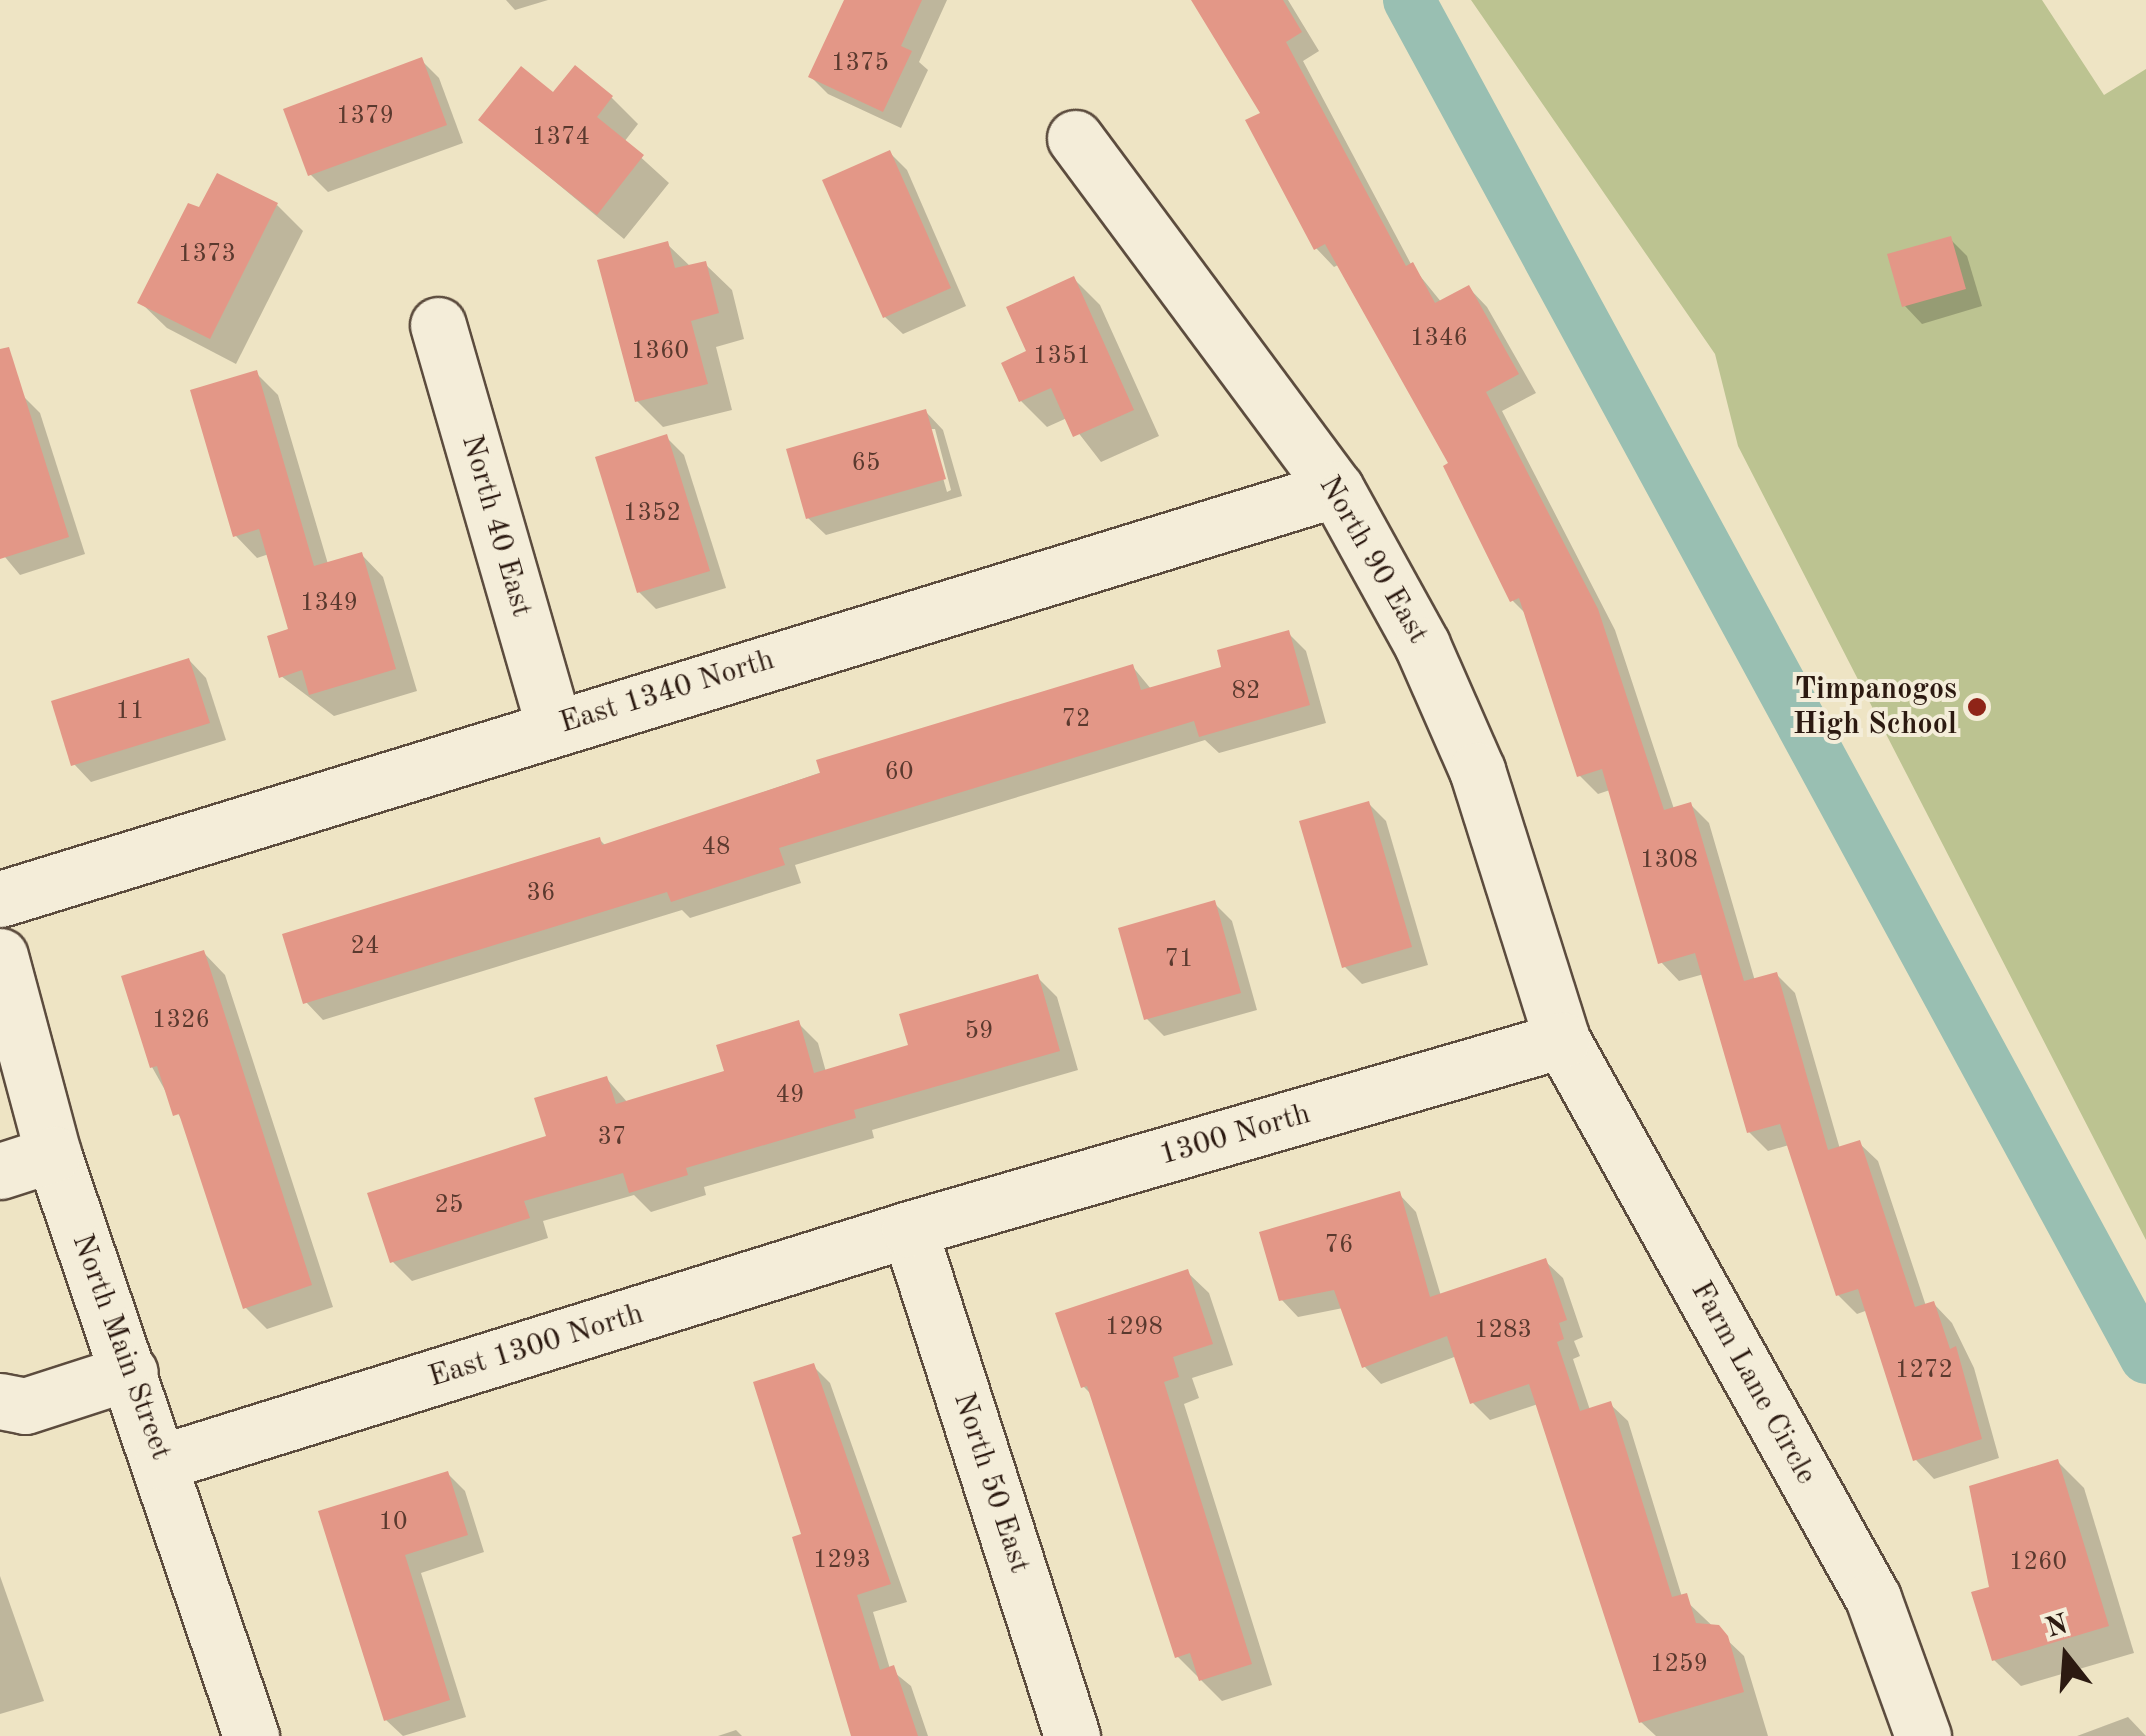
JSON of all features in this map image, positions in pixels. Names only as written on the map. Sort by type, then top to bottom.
[{"type":"street","name":"North 90 East","points":[[1075,138],[1336,488],[1422,645],[1477,770],[1562,1040]]},
{"type":"street","name":"North 40 East","points":[[438,325],[554,726]]},
{"type":"street","name":"East 1340 North","points":[[0,899],[1336,488]]},
{"type":"street","name":"North Main Street","points":[[0,956],[14,1067],[52,1154],[162,1462],[243,1734]]},
{"type":"street","name":"1300 North","points":[[909,1230],[1562,1040]]},
{"type":"street","name":"Farm Lane Circle","points":[[1562,1040],[1874,1598],[1922,1736]]},
{"type":"street","points":[[0,1171],[52,1154]]},
{"type":"street","name":"East 1300 North","points":[[162,1462],[909,1230]]},
{"type":"street","name":"North 50 East","points":[[909,1230],[1072,1736]]},
{"type":"street","points":[[0,1401],[26,1406],[130,1372]]},
{"type":"green space","name":"Timpanogos High School","points":[[1471,0],[2042,0],[2104,95],[2146,69],[2146,1240],[1738,446],[1715,354]]},
{"type":"building","points":[[844,0],[922,0],[901,46],[912,51],[883,112],[808,77]]},
{"type":"building","points":[[1191,0],[1283,0],[1302,32],[1286,42],[1406,266],[1413,262],[1435,303],[1469,285],[1519,374],[1486,392],[1598,609],[1664,810],[1691,802],[1744,981],[1777,972],[1828,1150],[1860,1140],[1915,1307],[1934,1301],[1950,1349],[1956,1346],[1982,1439],[1913,1461],[1858,1289],[1836,1296],[1780,1124],[1747,1133],[1695,953],[1658,964],[1602,769],[1577,777],[1519,598],[1510,602],[1443,466],[1448,463],[1325,244],[1314,250],[1245,120],[1260,113]]},
{"type":"building","points":[[422,57],[447,125],[308,176],[283,109]]},
{"type":"building","points":[[575,65],[613,96],[597,117],[644,155],[597,215],[478,120],[521,66],[553,92]]},
{"type":"building","points":[[890,150],[951,288],[883,318],[822,180]]},
{"type":"building","points":[[217,173],[278,203],[210,339],[137,303],[188,203],[199,207]]},
{"type":"building","points":[[1951,236],[1966,289],[1902,307],[1887,254]]},
{"type":"building","points":[[668,241],[675,268],[706,261],[719,313],[691,321],[708,384],[635,402],[597,260]]},
{"type":"building","points":[[1074,276],[1134,410],[1073,437],[1051,388],[1019,402],[1001,363],[1026,351],[1006,307]]},
{"type":"building","points":[[9,347],[69,537],[0,559],[0,349]]},
{"type":"building","points":[[257,370],[314,566],[362,552],[396,669],[309,695],[302,670],[279,678],[267,636],[288,629],[259,529],[233,537],[190,390]]},
{"type":"building","points":[[926,409],[946,479],[806,519],[786,449]]},
{"type":"building","points":[[667,434],[710,571],[637,593],[595,457]]},
{"type":"building","points":[[1289,630],[1310,705],[1199,737],[1194,721],[779,848],[785,865],[671,902],[667,892],[303,1004],[282,934],[600,837],[602,845],[820,773],[816,760],[1133,664],[1141,690],[1221,667],[1217,650]]},
{"type":"building","points":[[189,658],[210,723],[71,766],[51,701]]},
{"type":"building","points":[[1369,801],[1412,947],[1342,968],[1299,821]]},
{"type":"building","points":[[1215,900],[1241,993],[1144,1020],[1118,928]]},
{"type":"building","points":[[204,950],[312,1285],[243,1309],[179,1114],[173,1116],[157,1066],[150,1068],[121,976]]},
{"type":"building","points":[[1038,974],[1060,1051],[854,1110],[856,1118],[686,1168],[688,1175],[629,1193],[623,1173],[524,1201],[530,1218],[390,1263],[367,1193],[546,1136],[534,1098],[607,1076],[616,1104],[724,1071],[716,1045],[799,1020],[814,1073],[908,1045],[899,1014]]},
{"type":"building","points":[[1400,1191],[1430,1297],[1546,1258],[1567,1320],[1559,1323],[1564,1339],[1557,1342],[1580,1411],[1611,1401],[1672,1597],[1687,1593],[1696,1623],[1719,1625],[1728,1636],[1744,1692],[1639,1723],[1529,1384],[1470,1404],[1447,1336],[1362,1368],[1334,1290],[1279,1301],[1259,1232]]},
{"type":"building","points":[[1188,1269],[1213,1344],[1173,1357],[1179,1377],[1164,1382],[1252,1664],[1199,1681],[1190,1653],[1175,1658],[1087,1386],[1081,1388],[1055,1313]]},
{"type":"building","points":[[814,1363],[891,1584],[857,1595],[880,1670],[894,1665],[918,1736],[851,1736],[792,1537],[801,1534],[753,1382]]},
{"type":"building","points":[[2058,1459],[2109,1626],[1992,1661],[1971,1592],[1989,1587],[1969,1486]]},
{"type":"building","points":[[448,1471],[468,1535],[405,1555],[450,1700],[384,1721],[318,1511]]},
{"type":"waterway","points":[[1409,0],[2146,1358]]},
{"type":"place","name":"Timpanogos High School","points":[[1977,707]]}]
